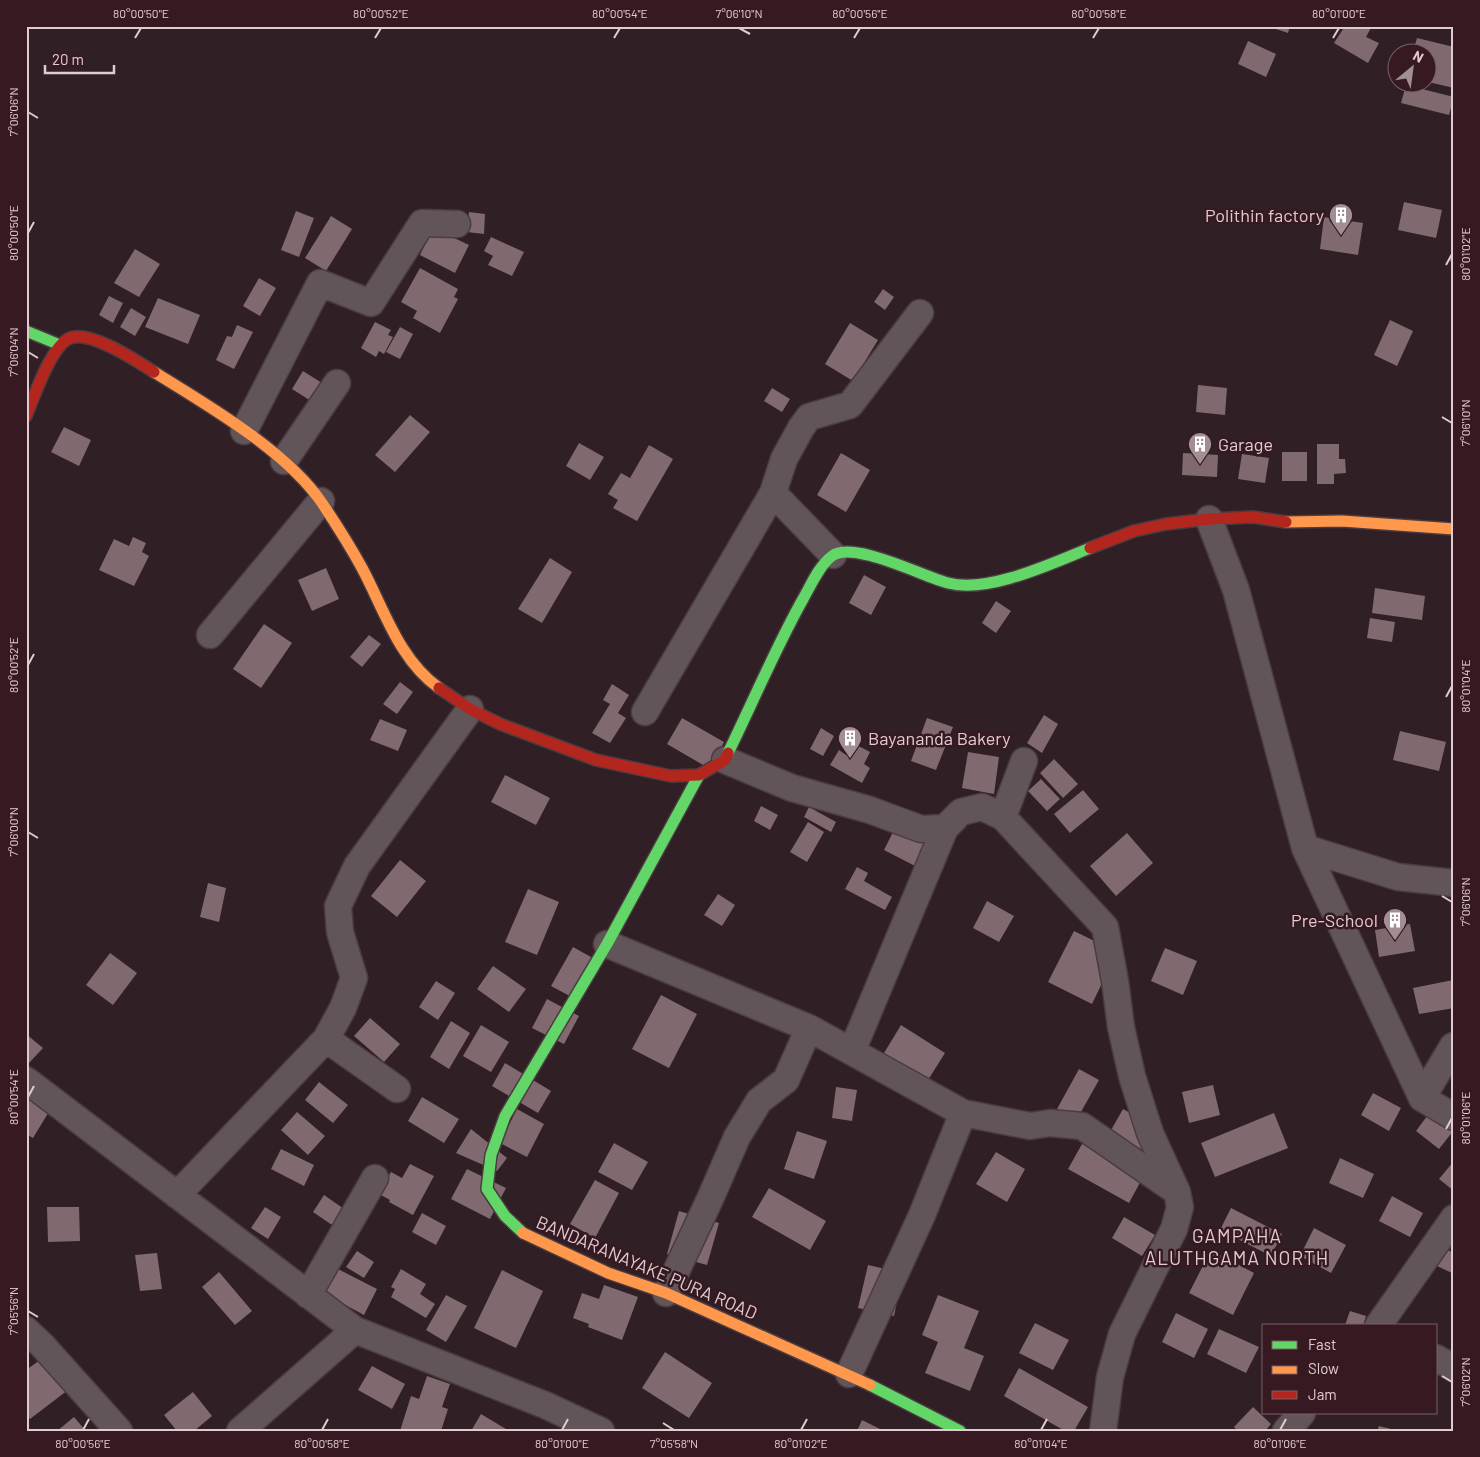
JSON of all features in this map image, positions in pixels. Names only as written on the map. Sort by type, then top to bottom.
[{"type":"street","points":[[244,431],[320,283],[371,303],[422,224],[457,224]]},
{"type":"street","points":[[645,712],[772,493],[784,459],[805,423],[809,418],[850,405],[920,313]]},
{"type":"street","points":[[26,331],[60,345]]},
{"type":"street","points":[[26,416],[49,363],[60,345],[69,338],[85,337],[124,353],[200,400],[244,431],[284,461],[322,501],[362,568],[385,615],[413,665],[432,683],[470,709],[500,724],[596,760],[671,776],[700,775],[725,760],[794,615],[816,575],[834,555],[846,551],[880,558],[950,584],[971,585],[998,582],[1134,531],[1166,524],[1208,519],[1253,517],[1282,522],[1342,521],[1454,529]]},
{"type":"street","points":[[284,461],[336,383]]},
{"type":"street","points":[[772,493],[834,555]]},
{"type":"street","points":[[210,635],[322,501]]},
{"type":"street","points":[[1208,519],[1236,590],[1305,848],[1422,1098],[1454,1117]]},
{"type":"street","points":[[177,1196],[326,1039],[343,1008],[354,978],[340,932],[338,906],[358,866],[470,709]]},
{"type":"street","points":[[725,760],[792,788],[870,810],[921,828],[945,828]]},
{"type":"street","points":[[1003,817],[1024,761]]},
{"type":"street","name":"BANDARANAYAKE PURA ROAD","points":[[700,775],[607,944],[505,1116],[491,1155],[487,1189],[505,1216],[521,1232],[608,1273],[666,1293],[849,1374],[960,1431]]},
{"type":"street","points":[[852,1051],[945,828],[961,812],[982,807],[1003,817],[1105,928],[1121,1027],[1132,1076],[1150,1133],[1177,1192],[1180,1207],[1174,1229],[1122,1334],[1110,1377],[1103,1431]]},
{"type":"street","points":[[1305,848],[1398,877],[1454,883]]},
{"type":"street","points":[[607,944],[809,1028],[963,1113],[1030,1126],[1050,1123],[1082,1126],[1177,1192]]},
{"type":"street","points":[[666,1293],[737,1137],[758,1101],[786,1080],[809,1028]]},
{"type":"street","points":[[326,1039],[397,1089]]},
{"type":"street","points":[[1422,1098],[1453,1046]]},
{"type":"street","points":[[26,1080],[355,1330],[545,1405],[601,1431]]},
{"type":"street","points":[[849,1374],[922,1215],[963,1113]]},
{"type":"street","points":[[308,1295],[375,1178]]},
{"type":"street","points":[[1379,1324],[1454,1218]]},
{"type":"street","points":[[26,1330],[42,1345],[119,1431]]},
{"type":"street","points":[[240,1431],[355,1330]]},
{"type":"street","points":[[1438,1359],[1454,1368]]},
{"type":"street","points":[[1286,1431],[1301,1414]]},
{"type":"building","points":[[1267,26],[1290,26],[1288,33]]},
{"type":"building","points":[[1345,26],[1372,26],[1366,37],[1379,43],[1368,63],[1334,43]]},
{"type":"building","points":[[1417,38],[1433,42],[1416,42]]},
{"type":"building","points":[[1248,41],[1276,54],[1266,77],[1238,64]]},
{"type":"building","points":[[1438,43],[1454,47],[1454,88],[1438,84]]},
{"type":"building","points":[[1404,92],[1434,92],[1454,97],[1449,115],[1401,103]]},
{"type":"building","points":[[1404,202],[1442,210],[1436,238],[1398,230]]},
{"type":"building","points":[[296,211],[314,218],[299,257],[281,250]]},
{"type":"building","points":[[469,212],[485,214],[484,234],[467,232]]},
{"type":"building","points":[[331,216],[352,229],[326,271],[305,258]]},
{"type":"building","name":"Polithin factory","points":[[1324,217],[1363,223],[1358,255],[1320,249]]},
{"type":"building","points":[[433,228],[469,245],[455,273],[420,255]]},
{"type":"building","points":[[491,237],[524,252],[512,276],[488,265],[493,256],[484,251]]},
{"type":"building","points":[[1454,244],[1454,262],[1450,261]]},
{"type":"building","points":[[135,249],[160,264],[139,297],[114,283]]},
{"type":"building","points":[[420,268],[458,289],[454,297],[458,299],[440,333],[413,318],[417,311],[401,302]]},
{"type":"building","points":[[259,278],[276,288],[260,316],[243,306]]},
{"type":"building","points":[[883,289],[894,297],[885,310],[874,302]]},
{"type":"building","points":[[109,296],[123,303],[113,323],[99,315]]},
{"type":"building","points":[[158,298],[200,315],[188,344],[145,327]]},
{"type":"building","points":[[131,308],[146,317],[135,336],[120,327]]},
{"type":"building","points":[[1390,320],[1413,331],[1397,366],[1374,355]]},
{"type":"building","points":[[375,322],[391,330],[388,335],[393,337],[384,354],[379,351],[376,357],[361,348]]},
{"type":"building","points":[[850,323],[878,340],[853,381],[825,364]]},
{"type":"building","points":[[237,325],[253,332],[234,369],[216,360],[227,336],[232,337]]},
{"type":"building","points":[[400,327],[413,334],[400,359],[386,352]]},
{"type":"building","points":[[303,371],[322,383],[311,401],[292,389]]},
{"type":"building","points":[[1198,385],[1227,388],[1225,415],[1196,412]]},
{"type":"building","points":[[772,388],[790,399],[782,412],[764,401]]},
{"type":"building","points":[[410,415],[430,432],[395,472],[375,455]]},
{"type":"building","points":[[64,427],[91,440],[79,466],[51,452]]},
{"type":"building","points":[[579,443],[604,457],[590,480],[566,466]]},
{"type":"building","points":[[1317,444],[1339,444],[1339,459],[1345,459],[1346,473],[1334,474],[1334,484],[1317,484]]},
{"type":"building","points":[[649,445],[673,459],[637,521],[613,508],[618,500],[608,494],[621,473],[630,478]]},
{"type":"building","points":[[1282,452],[1307,452],[1307,481],[1282,481]]},
{"type":"building","points":[[841,453],[870,470],[846,512],[817,495]]},
{"type":"building","name":"Garage","points":[[1183,453],[1218,455],[1217,477],[1182,475]]},
{"type":"building","points":[[1242,454],[1269,458],[1265,483],[1238,479]]},
{"type":"building","points":[[133,537],[146,543],[142,552],[149,556],[134,586],[99,570],[114,539],[129,546]]},
{"type":"building","points":[[550,558],[572,572],[542,623],[518,609]]},
{"type":"building","points":[[326,568],[339,599],[312,611],[298,580]]},
{"type":"building","points":[[864,575],[886,587],[871,615],[849,603]]},
{"type":"building","points":[[1375,588],[1425,596],[1422,620],[1372,613]]},
{"type":"building","points":[[996,601],[1011,611],[996,633],[982,623]]},
{"type":"building","points":[[1370,618],[1395,622],[1392,642],[1367,638]]},
{"type":"building","points":[[264,624],[292,643],[261,688],[233,669]]},
{"type":"building","points":[[369,635],[381,644],[362,667],[350,657]]},
{"type":"building","points":[[400,682],[413,692],[397,714],[383,704]]},
{"type":"building","points":[[612,684],[629,695],[618,713],[626,718],[610,743],[592,733],[610,704],[603,700]]},
{"type":"building","points":[[1044,715],[1058,724],[1042,753],[1027,743]]},
{"type":"building","points":[[682,718],[724,742],[710,769],[667,744]]},
{"type":"building","points":[[927,718],[953,727],[936,770],[911,761]]},
{"type":"building","points":[[380,719],[407,730],[398,751],[370,740]]},
{"type":"building","points":[[821,728],[834,736],[823,756],[810,749]]},
{"type":"building","points":[[1400,731],[1446,742],[1439,771],[1393,760]]},
{"type":"building","name":"Bayananda Bakery","points":[[853,743],[870,752],[864,764],[870,768],[862,783],[830,765],[839,750],[846,755]]},
{"type":"building","points":[[968,752],[999,757],[994,794],[962,788]]},
{"type":"building","points":[[1054,759],[1078,784],[1063,798],[1040,773]]},
{"type":"building","points":[[505,775],[550,798],[536,825],[491,802]]},
{"type":"building","points":[[1041,779],[1060,799],[1047,811],[1028,791]]},
{"type":"building","points":[[1083,790],[1099,809],[1070,833],[1054,814]]},
{"type":"building","points":[[761,806],[778,815],[770,830],[754,821]]},
{"type":"building","points":[[809,807],[836,822],[831,832],[804,817]]},
{"type":"building","points":[[808,822],[824,832],[807,862],[790,852]]},
{"type":"building","points":[[896,826],[929,844],[917,867],[884,850]]},
{"type":"building","points":[[1127,833],[1153,863],[1116,896],[1090,866]]},
{"type":"building","points":[[400,860],[426,881],[397,917],[371,896]]},
{"type":"building","points":[[857,867],[868,873],[864,881],[892,897],[885,910],[845,889]]},
{"type":"building","points":[[208,883],[226,888],[219,922],[200,917]]},
{"type":"building","points":[[528,889],[559,902],[537,955],[505,942]]},
{"type":"building","points":[[718,894],[735,905],[722,926],[704,915]]},
{"type":"building","points":[[987,901],[1014,916],[999,942],[973,928]]},
{"type":"building","name":"Pre-School","points":[[1410,924],[1415,951],[1379,957],[1375,930]]},
{"type":"building","points":[[1074,931],[1117,952],[1092,1004],[1048,982]]},
{"type":"building","points":[[573,947],[600,962],[579,1001],[551,986]]},
{"type":"building","points":[[1165,948],[1197,961],[1183,995],[1151,981]]},
{"type":"building","points":[[110,953],[137,973],[113,1005],[86,985]]},
{"type":"building","points":[[493,966],[526,989],[509,1012],[477,989]]},
{"type":"building","points":[[1453,980],[1454,1008],[1419,1014],[1413,988]]},
{"type":"building","points":[[436,981],[455,993],[438,1020],[419,1007]]},
{"type":"building","points":[[661,995],[697,1014],[669,1068],[632,1049]]},
{"type":"building","points":[[547,999],[579,1016],[564,1044],[532,1028]]},
{"type":"building","points":[[370,1018],[400,1044],[384,1062],[354,1036]]},
{"type":"building","points":[[451,1021],[470,1033],[449,1069],[430,1057]]},
{"type":"building","points":[[481,1025],[509,1042],[491,1072],[463,1056]]},
{"type":"building","points":[[901,1025],[945,1053],[928,1080],[884,1053]]},
{"type":"building","points":[[26,1034],[43,1048],[29,1063],[26,1061]]},
{"type":"building","points":[[505,1063],[551,1091],[538,1113],[492,1086]]},
{"type":"building","points":[[1079,1069],[1099,1080],[1077,1119],[1057,1109]]},
{"type":"building","points":[[319,1082],[348,1105],[333,1123],[305,1100]]},
{"type":"building","points":[[1213,1085],[1220,1115],[1189,1123],[1182,1092]]},
{"type":"building","points":[[836,1087],[857,1090],[852,1121],[832,1118]]},
{"type":"building","points":[[1373,1093],[1401,1108],[1389,1131],[1361,1115]]},
{"type":"building","points":[[28,1097],[50,1110],[33,1138],[26,1134]]},
{"type":"building","points":[[422,1097],[459,1119],[444,1143],[408,1121]]},
{"type":"building","points":[[517,1109],[544,1124],[527,1157],[500,1143]]},
{"type":"building","points":[[1123,1109],[1154,1126],[1141,1149],[1110,1132]]},
{"type":"building","points":[[297,1112],[325,1136],[308,1155],[281,1130]]},
{"type":"building","points":[[1430,1112],[1454,1130],[1439,1149],[1416,1131]]},
{"type":"building","points":[[1274,1113],[1288,1148],[1215,1177],[1201,1143]]},
{"type":"building","points":[[471,1129],[507,1158],[497,1171],[456,1153]]},
{"type":"building","points":[[797,1131],[827,1141],[814,1179],[784,1169]]},
{"type":"building","points":[[614,1143],[648,1162],[632,1190],[598,1172]]},
{"type":"building","points":[[1082,1144],[1143,1177],[1129,1203],[1068,1169]]},
{"type":"building","points":[[281,1149],[314,1165],[304,1186],[271,1169]]},
{"type":"building","points":[[996,1152],[1025,1169],[1007,1202],[976,1184]]},
{"type":"building","points":[[1340,1158],[1374,1174],[1363,1198],[1329,1183]]},
{"type":"building","points":[[1454,1163],[1454,1191],[1439,1179]]},
{"type":"building","points":[[410,1164],[434,1176],[413,1215],[389,1202],[390,1200],[379,1194],[391,1172],[402,1178]]},
{"type":"building","points":[[467,1169],[506,1188],[490,1219],[451,1199]]},
{"type":"building","points":[[595,1180],[619,1193],[595,1238],[570,1224]]},
{"type":"building","points":[[769,1188],[826,1221],[810,1250],[752,1217]]},
{"type":"building","points":[[324,1195],[347,1211],[335,1227],[313,1212]]},
{"type":"building","points":[[1392,1196],[1423,1213],[1410,1237],[1379,1221]]},
{"type":"building","points":[[47,1207],[79,1207],[80,1241],[48,1242]]},
{"type":"building","points":[[265,1207],[281,1217],[268,1239],[251,1228]]},
{"type":"building","points":[[1231,1208],[1282,1234],[1271,1256],[1220,1230]]},
{"type":"building","points":[[679,1211],[719,1223],[707,1265],[667,1254]]},
{"type":"building","points":[[422,1213],[446,1226],[436,1245],[412,1232]]},
{"type":"building","points":[[1124,1217],[1155,1235],[1142,1256],[1112,1238]]},
{"type":"building","points":[[1314,1228],[1346,1245],[1331,1273],[1300,1256]]},
{"type":"building","points":[[1443,1248],[1454,1253],[1454,1274],[1435,1265]]},
{"type":"building","points":[[1211,1250],[1254,1273],[1233,1315],[1189,1293]]},
{"type":"building","points":[[357,1251],[374,1262],[364,1278],[346,1267]]},
{"type":"building","points":[[157,1253],[162,1289],[140,1291],[135,1255]]},
{"type":"building","points":[[868,1265],[903,1273],[894,1316],[858,1308]]},
{"type":"building","points":[[338,1269],[377,1289],[364,1315],[325,1294]]},
{"type":"building","points":[[401,1269],[426,1284],[420,1294],[435,1304],[426,1318],[391,1297],[395,1289],[391,1287]]},
{"type":"building","points":[[502,1270],[543,1291],[516,1348],[474,1328]]},
{"type":"building","points":[[219,1272],[252,1311],[235,1325],[202,1287]]},
{"type":"building","points":[[604,1285],[638,1297],[622,1340],[588,1327],[589,1324],[573,1318],[582,1293],[599,1299]]},
{"type":"building","points":[[446,1295],[467,1306],[446,1342],[426,1330]]},
{"type":"building","points":[[938,1295],[979,1311],[964,1348],[984,1356],[970,1391],[925,1373],[938,1342],[922,1335]]},
{"type":"building","points":[[1350,1311],[1366,1316],[1364,1324],[1345,1324]]},
{"type":"building","points":[[1176,1313],[1208,1329],[1194,1358],[1162,1342]]},
{"type":"building","points":[[1035,1323],[1069,1340],[1053,1370],[1019,1353]]},
{"type":"building","points":[[1219,1329],[1259,1347],[1246,1373],[1207,1354]]},
{"type":"building","points":[[665,1352],[712,1383],[689,1418],[642,1388]]},
{"type":"building","points":[[43,1358],[68,1390],[30,1419],[26,1413],[26,1370]]},
{"type":"building","points":[[372,1366],[405,1384],[392,1409],[358,1390]]},
{"type":"building","points":[[1019,1368],[1088,1407],[1074,1431],[1065,1431],[1004,1396]]},
{"type":"building","points":[[427,1376],[450,1384],[442,1407],[448,1409],[441,1431],[400,1431],[411,1396],[419,1399]]},
{"type":"building","points":[[193,1392],[212,1416],[194,1431],[177,1431],[164,1415]]},
{"type":"building","points":[[1253,1407],[1271,1424],[1265,1431],[1238,1431],[1234,1427]]},
{"type":"building","points":[[481,1414],[506,1429],[505,1431],[471,1431]]},
{"type":"building","points":[[74,1417],[86,1431],[57,1431]]},
{"type":"building","points":[[862,1420],[884,1431],[857,1431]]},
{"type":"building","points":[[1379,1426],[1395,1430],[1395,1431],[1377,1431]]},
{"type":"traffic: fast","points":[[26,331],[60,345]]},
{"type":"traffic: fast","points":[[728,753],[812,582],[819,570],[832,556],[842,552],[872,556],[948,583],[964,585],[1000,581],[1039,569],[1090,548]]},
{"type":"traffic: fast","points":[[523,1233],[505,1216],[487,1189],[491,1155],[505,1116],[607,944],[699,775]]},
{"type":"traffic: fast","points":[[870,1385],[960,1431]]},
{"type":"traffic: slow","points":[[154,372],[245,430],[288,465],[307,484],[322,503],[353,552],[403,649],[413,663],[439,688]]},
{"type":"traffic: slow","points":[[1286,522],[1342,521],[1454,529]]},
{"type":"traffic: slow","points":[[523,1233],[608,1273],[666,1293],[870,1385]]},
{"type":"traffic: jam","points":[[26,416],[49,363],[61,344],[68,339],[77,337],[100,342],[125,354],[154,372]]},
{"type":"traffic: jam","points":[[1090,548],[1134,531],[1166,524],[1209,519],[1253,517],[1286,522]]},
{"type":"traffic: jam","points":[[439,688],[470,709],[500,724],[596,760],[671,776],[699,775],[725,760],[728,753]]},
{"type":"place","name":"Polithin factory","points":[[1341,236]]},
{"type":"place","name":"Garage","points":[[1200,465]]},
{"type":"place","name":"Bayananda Bakery","points":[[850,759]]},
{"type":"place","name":"Pre-School","points":[[1395,941]]},
{"type":"district","name":"GAMPAHA ALUTHGAMA NORTH","points":[[1237,1246]]}]
